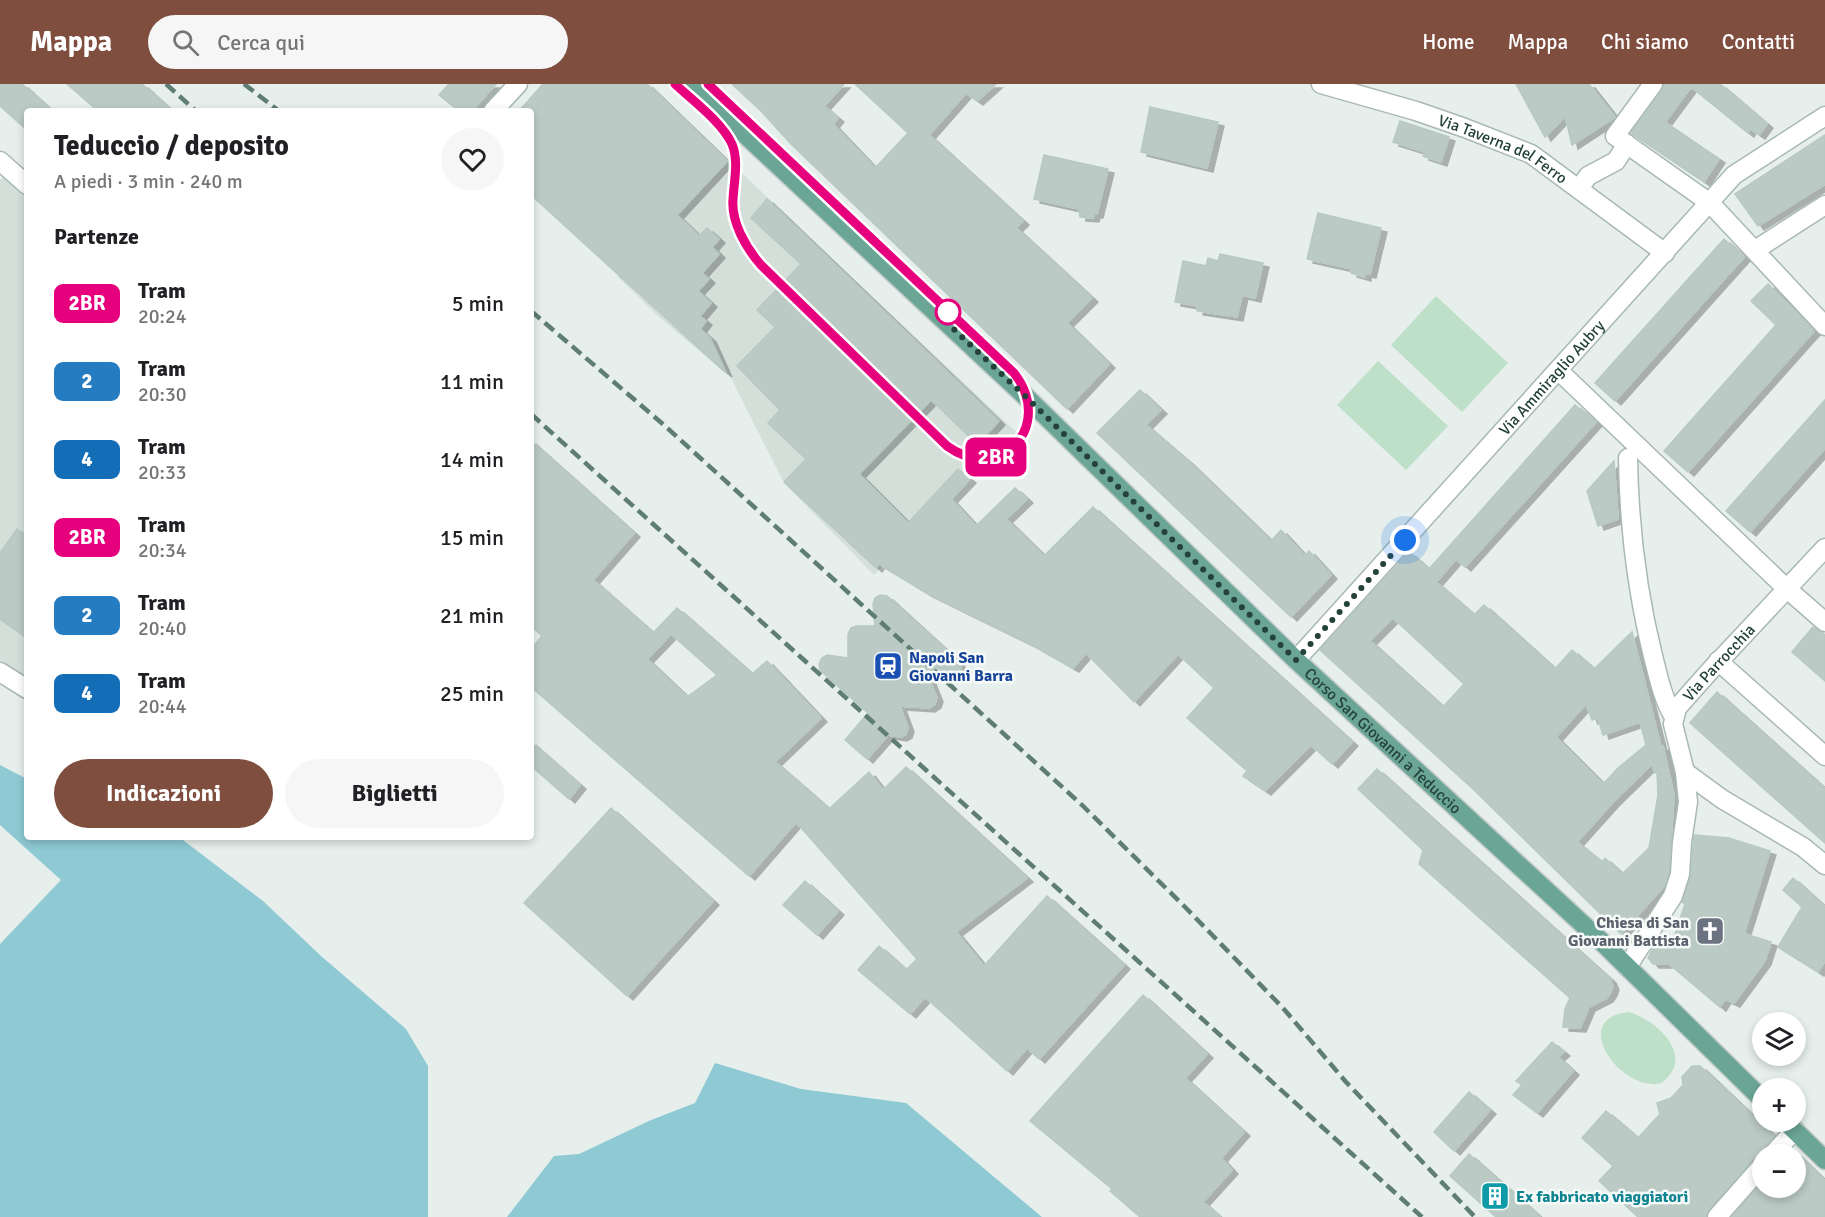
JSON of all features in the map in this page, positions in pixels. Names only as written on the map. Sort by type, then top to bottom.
[{"type":"main road","name":"Corso San Giovanni a Teduccio","points":[[691,84],[1024,395],[1296,660],[1627,966],[1752,1089]]},
{"type":"main road","points":[[1796,1132],[1825,1160]]},
{"type":"street","points":[[497,108],[518,84]]},
{"type":"street","name":"Via Taverna del Ferro","points":[[1321,84],[1426,115],[1531,154],[1665,253]]},
{"type":"street","points":[[1653,84],[1615,136],[1710,203],[1825,326]]},
{"type":"street","name":"Via Ammiraglio Aubry","points":[[1296,660],[1734,175],[1825,116]]},
{"type":"street","points":[[1579,189],[1588,176],[1616,161],[1627,144]]},
{"type":"street","points":[[0,161],[24,183]]},
{"type":"street","points":[[1755,250],[1825,205]]},
{"type":"street","points":[[1558,370],[1786,588],[1825,622]]},
{"type":"street","points":[[1628,458],[1631,535],[1640,598],[1664,697],[1674,717]]},
{"type":"street","name":"Via Parrocchia","points":[[1627,966],[1673,896],[1680,874],[1688,802],[1685,772],[1673,724],[1682,700],[1825,548]]},
{"type":"street","points":[[1718,661],[1825,756]]},
{"type":"street","points":[[0,672],[24,688]]},
{"type":"street","points":[[1685,772],[1722,799],[1803,847],[1825,865]]},
{"type":"street","points":[[1717,1217],[1752,1177]]},
{"type":"shaded area","points":[[729,161],[1030,445],[1000,472],[979,471],[874,575],[784,483],[731,378],[658,316],[617,276]]},
{"type":"shaded area","points":[[6,175],[24,192],[24,678],[22,680],[0,665],[0,180]]},
{"type":"green space","points":[[1436,296],[1508,363],[1462,412],[1391,345]]},
{"type":"green space","points":[[1378,361],[1448,426],[1406,470],[1337,405]]},
{"type":"green space","points":[[1628,1012],[1648,1021],[1667,1038],[1673,1047],[1674,1068],[1660,1083],[1651,1084],[1637,1080],[1624,1072],[1605,1049],[1601,1037],[1603,1025],[1612,1017]]},
{"type":"water","points":[[0,765],[24,777],[24,840],[183,840],[263,901],[321,956],[406,1029],[428,1066],[428,1217],[0,1217],[0,944],[61,880],[0,825]]},
{"type":"water","points":[[715,1063],[801,1089],[906,1103],[1042,1217],[507,1217],[554,1156],[579,1154],[651,1120],[695,1103]]},
{"type":"building","points":[[0,84],[22,84],[49,108],[24,108],[24,127],[0,106]]},
{"type":"building","points":[[67,84],[142,84],[169,108],[95,108]]},
{"type":"building","points":[[449,84],[496,84],[475,108],[455,108],[439,95]]},
{"type":"building","points":[[543,84],[647,84],[727,161],[677,215],[699,236],[707,228],[719,239],[712,247],[719,254],[702,273],[709,279],[698,291],[711,303],[700,316],[706,321],[700,329],[710,338],[726,373],[534,198],[534,108],[522,108]]},
{"type":"building","points":[[732,84],[844,84],[824,106],[838,118],[833,124],[875,168],[908,133],[855,84],[996,84],[977,101],[966,93],[929,135],[1023,221],[1016,228],[1092,298],[1067,323],[1109,364],[1067,409],[791,144]]},
{"type":"building","points":[[1516,84],[1589,84],[1615,117],[1572,145],[1565,116],[1545,137]]},
{"type":"building","points":[[1664,84],[1720,84],[1767,124],[1759,135],[1750,129],[1748,133],[1691,87],[1665,122],[1719,159],[1704,182],[1631,133],[1662,91]]},
{"type":"building","points":[[1150,107],[1218,122],[1207,168],[1141,152]]},
{"type":"building","points":[[1400,121],[1449,137],[1441,162],[1423,156],[1425,152],[1393,142]]},
{"type":"building","points":[[1825,135],[1825,184],[1758,226],[1735,194]]},
{"type":"building","points":[[1044,155],[1108,169],[1097,214],[1094,214],[1093,218],[1080,217],[1079,209],[1034,199]]},
{"type":"building","points":[[767,199],[999,421],[981,440],[974,441],[931,400],[859,474],[908,523],[958,469],[970,479],[951,499],[976,526],[1015,488],[1027,499],[1006,519],[1044,556],[1093,507],[1352,742],[1332,764],[1311,745],[1265,791],[1243,776],[1247,771],[1187,718],[1214,688],[1178,654],[1134,702],[1086,653],[1073,668],[1031,644],[927,593],[879,564],[876,568],[784,482],[806,459],[768,423],[780,410],[737,366],[775,327],[757,310],[801,264],[751,218]]},
{"type":"building","points":[[1318,213],[1381,228],[1370,274],[1365,273],[1365,277],[1351,273],[1352,269],[1307,259]]},
{"type":"building","points":[[1724,239],[1744,257],[1615,401],[1595,383]]},
{"type":"building","points":[[1220,254],[1263,263],[1255,298],[1242,295],[1237,317],[1197,311],[1198,306],[1175,302],[1183,261],[1206,266],[1208,258],[1218,261]]},
{"type":"building","points":[[1768,284],[1814,331],[1688,472],[1664,451],[1776,325],[1751,301]]},
{"type":"building","points":[[1140,390],[1161,410],[1146,425],[1188,461],[1271,541],[1281,530],[1305,556],[1309,551],[1331,575],[1291,617],[1097,433]]},
{"type":"building","points":[[1825,400],[1825,448],[1750,532],[1726,511]]},
{"type":"building","points":[[1575,405],[1596,422],[1465,567],[1456,559],[1436,582],[1474,615],[1484,605],[1555,669],[1572,650],[1594,669],[1632,632],[1674,795],[1669,872],[1665,885],[1621,934],[1473,789],[1320,650],[1409,552],[1429,569]],"holes":[[[1393,618],[1464,684],[1443,707],[1370,641]],[[1586,704],[1592,720],[1598,718],[1603,735],[1640,722],[1646,745],[1603,784],[1556,737]],[[1652,764],[1655,773],[1657,772],[1658,795],[1649,848],[1622,874],[1605,858],[1602,862],[1577,842]]]},
{"type":"building","points":[[534,444],[634,533],[593,580],[653,633],[677,608],[752,674],[767,661],[821,718],[775,762],[829,809],[869,772],[883,790],[906,767],[1027,878],[956,932],[984,966],[1047,896],[1124,965],[1039,1059],[1027,1048],[1007,1071],[925,997],[910,1014],[858,970],[879,946],[906,970],[917,959],[796,822],[749,876],[534,690],[534,645],[542,636],[534,629]],"holes":[[[671,634],[717,675],[687,697],[647,659]]]},
{"type":"building","points":[[1614,461],[1618,519],[1598,526],[1587,491]]},
{"type":"building","points":[[17,529],[24,534],[24,636],[0,619],[0,553]]},
{"type":"building","points":[[880,595],[887,596],[958,661],[961,668],[959,674],[954,677],[927,673],[937,698],[935,704],[929,708],[900,706],[908,728],[906,734],[901,737],[888,735],[867,759],[845,740],[868,713],[820,670],[819,664],[827,655],[848,658],[848,634],[851,628],[875,626],[873,604],[875,598]]},
{"type":"building","points":[[1813,627],[1825,635],[1825,681],[1792,652]]},
{"type":"building","points":[[1717,692],[1825,789],[1825,843],[1690,723]]},
{"type":"building","points":[[534,745],[580,785],[569,799],[534,769]]},
{"type":"building","points":[[1377,769],[1610,979],[1613,986],[1611,992],[1607,998],[1589,1007],[1580,1028],[1563,1027],[1565,1009],[1570,998],[1419,864],[1423,850],[1358,789]]},
{"type":"building","points":[[611,808],[713,901],[627,996],[524,903]]},
{"type":"building","points":[[1694,835],[1729,838],[1770,851],[1743,937],[1745,934],[1771,942],[1765,961],[1734,1003],[1725,999],[1720,1007],[1669,964],[1653,964],[1648,958],[1654,946],[1671,946],[1685,904],[1682,902],[1691,875]]},
{"type":"building","points":[[1793,878],[1825,907],[1825,961],[1818,972],[1778,947],[1802,907],[1783,890]]},
{"type":"building","points":[[805,881],[838,911],[817,935],[783,905]]},
{"type":"building","points":[[1143,995],[1207,1054],[1185,1078],[1244,1132],[1221,1158],[1232,1170],[1203,1202],[1220,1217],[1140,1217],[1110,1191],[1112,1189],[1030,1121]]},
{"type":"building","points":[[1552,1042],[1564,1052],[1558,1057],[1573,1071],[1537,1113],[1513,1095],[1522,1085],[1516,1081]]},
{"type":"building","points":[[1692,1066],[1700,1066],[1752,1115],[1752,1132],[1770,1132],[1774,1136],[1767,1144],[1752,1144],[1752,1161],[1709,1210],[1706,1217],[1638,1217],[1599,1181],[1613,1166],[1582,1138],[1606,1111],[1638,1138],[1660,1114],[1657,1103],[1671,1098],[1683,1085],[1682,1077]]},
{"type":"building","points":[[1469,1092],[1490,1110],[1454,1151],[1434,1132]]},
{"type":"building","name":"Ex fabbricato viaggiatori","points":[[1469,1154],[1540,1217],[1496,1217],[1450,1176]]},
{"type":"building","points":[[1806,1163],[1825,1181],[1825,1217],[1732,1217],[1752,1194],[1752,1198],[1806,1198]]},
{"type":"tram line","points":[[675,84],[714,120],[732,144],[736,164],[733,199],[736,224],[755,257],[781,285]]},
{"type":"tram line","name":"2BR","points":[[675,84],[721,128],[732,144],[736,165],[734,216],[752,255],[761,265],[947,446],[964,456],[975,459],[994,457],[1010,450],[1021,438],[1029,419],[1027,394],[1014,373],[708,84]]},
{"type":"tram line","points":[[708,84],[1009,368],[1025,391],[1029,413],[1027,426],[1013,446],[992,458],[979,459],[966,457],[952,450],[916,415]]},
{"type":"railway","points":[[166,84],[193,108]]},
{"type":"railway","points":[[244,84],[275,108]]},
{"type":"railway","points":[[534,314],[664,425],[1082,805],[1283,1008],[1346,1082],[1475,1217]]},
{"type":"railway","points":[[534,417],[1422,1217]]},
{"type":"place","name":"Napoli San Giovanni Barra","points":[[888,666]]},
{"type":"place","name":"Chiesa di San Giovanni Battista","points":[[1710,931]]},
{"type":"place","name":"Ex fabbricato viaggiatori","points":[[1495,1196]]},
{"type":"route","points":[[948,312],[946,322],[1296,660],[1405,540]]}]
